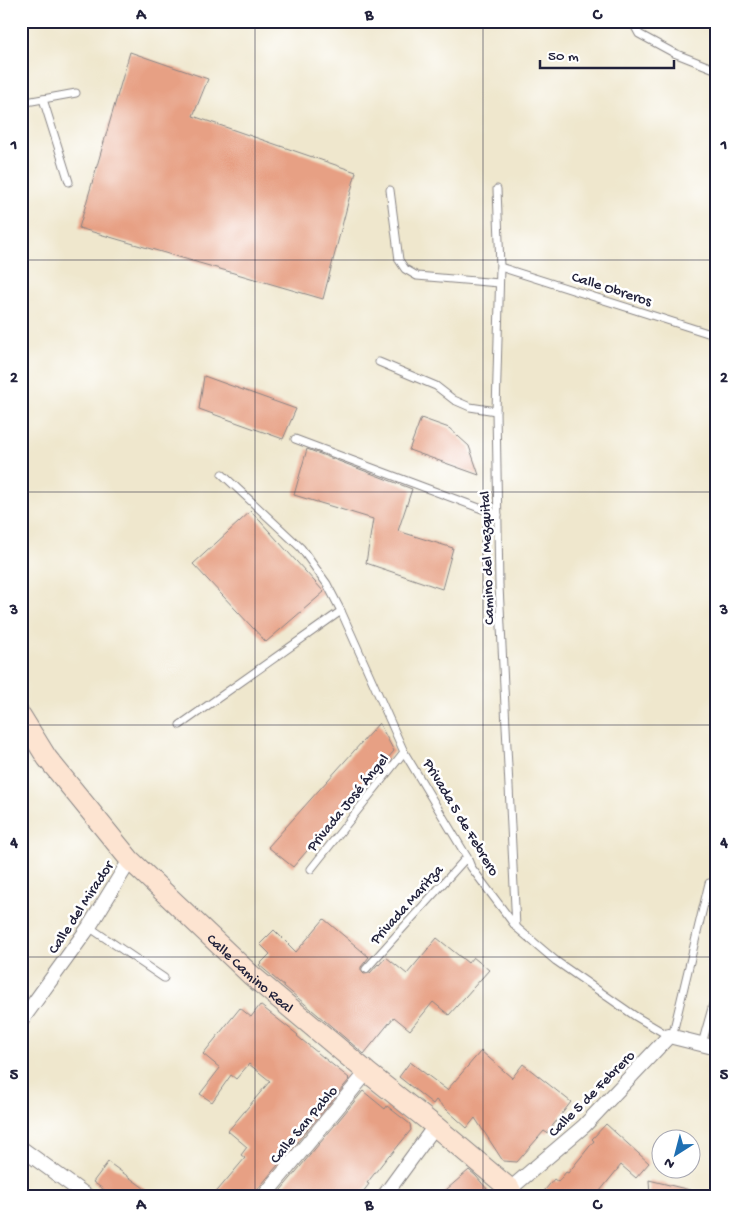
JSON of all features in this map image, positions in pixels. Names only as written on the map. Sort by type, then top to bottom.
[{"type":"street","name":"Calle Camino Real","points":[[21,716],[47,758],[130,860],[251,975],[435,1126],[512,1193]]},
{"type":"street","name":"Calle del Mirador","points":[[21,1020],[90,927],[130,860]]},
{"type":"street","name":"Privada 5 de Febrero","points":[[671,1036],[717,1048]]},
{"type":"street","name":"Calle 5 de Febrero","points":[[512,1193],[584,1126],[671,1036]]},
{"type":"street","name":"Calle San Pablo","points":[[264,1196],[367,1072]]},
{"type":"street","points":[[384,1196],[435,1126]]},
{"type":"street","points":[[21,1148],[87,1196]]},
{"type":"lane","points":[[632,21],[639,34],[674,53],[717,70]]},
{"type":"lane","points":[[21,103],[76,93]]},
{"type":"lane","points":[[43,99],[69,182]]},
{"type":"lane","name":"Camino del Mezquital","points":[[497,189],[500,267],[496,411],[499,586],[516,927]]},
{"type":"lane","points":[[390,190],[399,260],[405,269],[417,276],[499,283]]},
{"type":"lane","name":"Calle Obreros","points":[[500,267],[717,336]]},
{"type":"lane","points":[[379,362],[436,386],[462,404],[496,411]]},
{"type":"lane","points":[[295,440],[498,515]]},
{"type":"lane","name":"Privada 5 de Febrero","points":[[222,474],[301,548],[327,584],[404,752],[467,857],[471,867],[516,927],[556,961],[635,1016],[671,1036]]},
{"type":"lane","points":[[180,725],[341,611]]},
{"type":"lane","name":"Privada José Ángel","points":[[311,869],[404,752]]},
{"type":"lane","name":"Privada Maritza","points":[[366,969],[467,857]]},
{"type":"lane","points":[[671,1036],[709,883]]},
{"type":"lane","points":[[90,927],[164,978]]},
{"type":"lane","points":[[702,1044],[717,990]]},
{"type":"building","points":[[130,52],[208,79],[193,116],[356,172],[323,299],[79,228]]},
{"type":"building","points":[[204,376],[296,409],[283,439],[199,409]]},
{"type":"building","points":[[421,418],[449,428],[469,446],[479,475],[409,450]]},
{"type":"building","points":[[307,449],[412,489],[398,531],[453,548],[442,589],[366,563],[373,519],[294,495]]},
{"type":"building","points":[[251,511],[324,592],[266,642],[193,564]]},
{"type":"building","points":[[379,723],[394,751],[293,867],[268,847]]},
{"type":"building","points":[[324,919],[369,957],[361,967],[361,971],[364,974],[370,973],[386,957],[407,974],[437,938],[468,963],[473,957],[489,970],[449,1015],[433,1002],[410,1030],[394,1017],[364,1054],[259,965],[270,954],[260,944],[274,930],[296,952]]},
{"type":"building","points":[[260,1005],[298,1035],[349,1080],[257,1190],[255,1196],[213,1196],[245,1158],[241,1155],[247,1147],[228,1131],[270,1081],[249,1064],[236,1079],[231,1075],[212,1102],[200,1094],[220,1068],[203,1054],[240,1008],[251,1017]]},
{"type":"building","points":[[481,1051],[512,1078],[523,1064],[571,1102],[547,1133],[544,1131],[517,1162],[503,1161],[475,1118],[467,1128],[436,1100],[433,1104],[399,1077],[410,1062],[447,1090]]},
{"type":"building","points":[[363,1091],[385,1109],[387,1106],[410,1124],[411,1130],[367,1183],[369,1184],[360,1196],[276,1196]]},
{"type":"building","points":[[606,1124],[649,1163],[636,1178],[621,1165],[596,1196],[540,1196],[554,1179],[558,1182],[566,1172],[568,1173],[594,1141],[592,1139]]},
{"type":"building","points":[[108,1162],[155,1196],[113,1196],[93,1182]]},
{"type":"building","points":[[469,1170],[493,1196],[439,1196]]},
{"type":"building","points":[[649,1180],[690,1190],[689,1196],[650,1196]]}]
